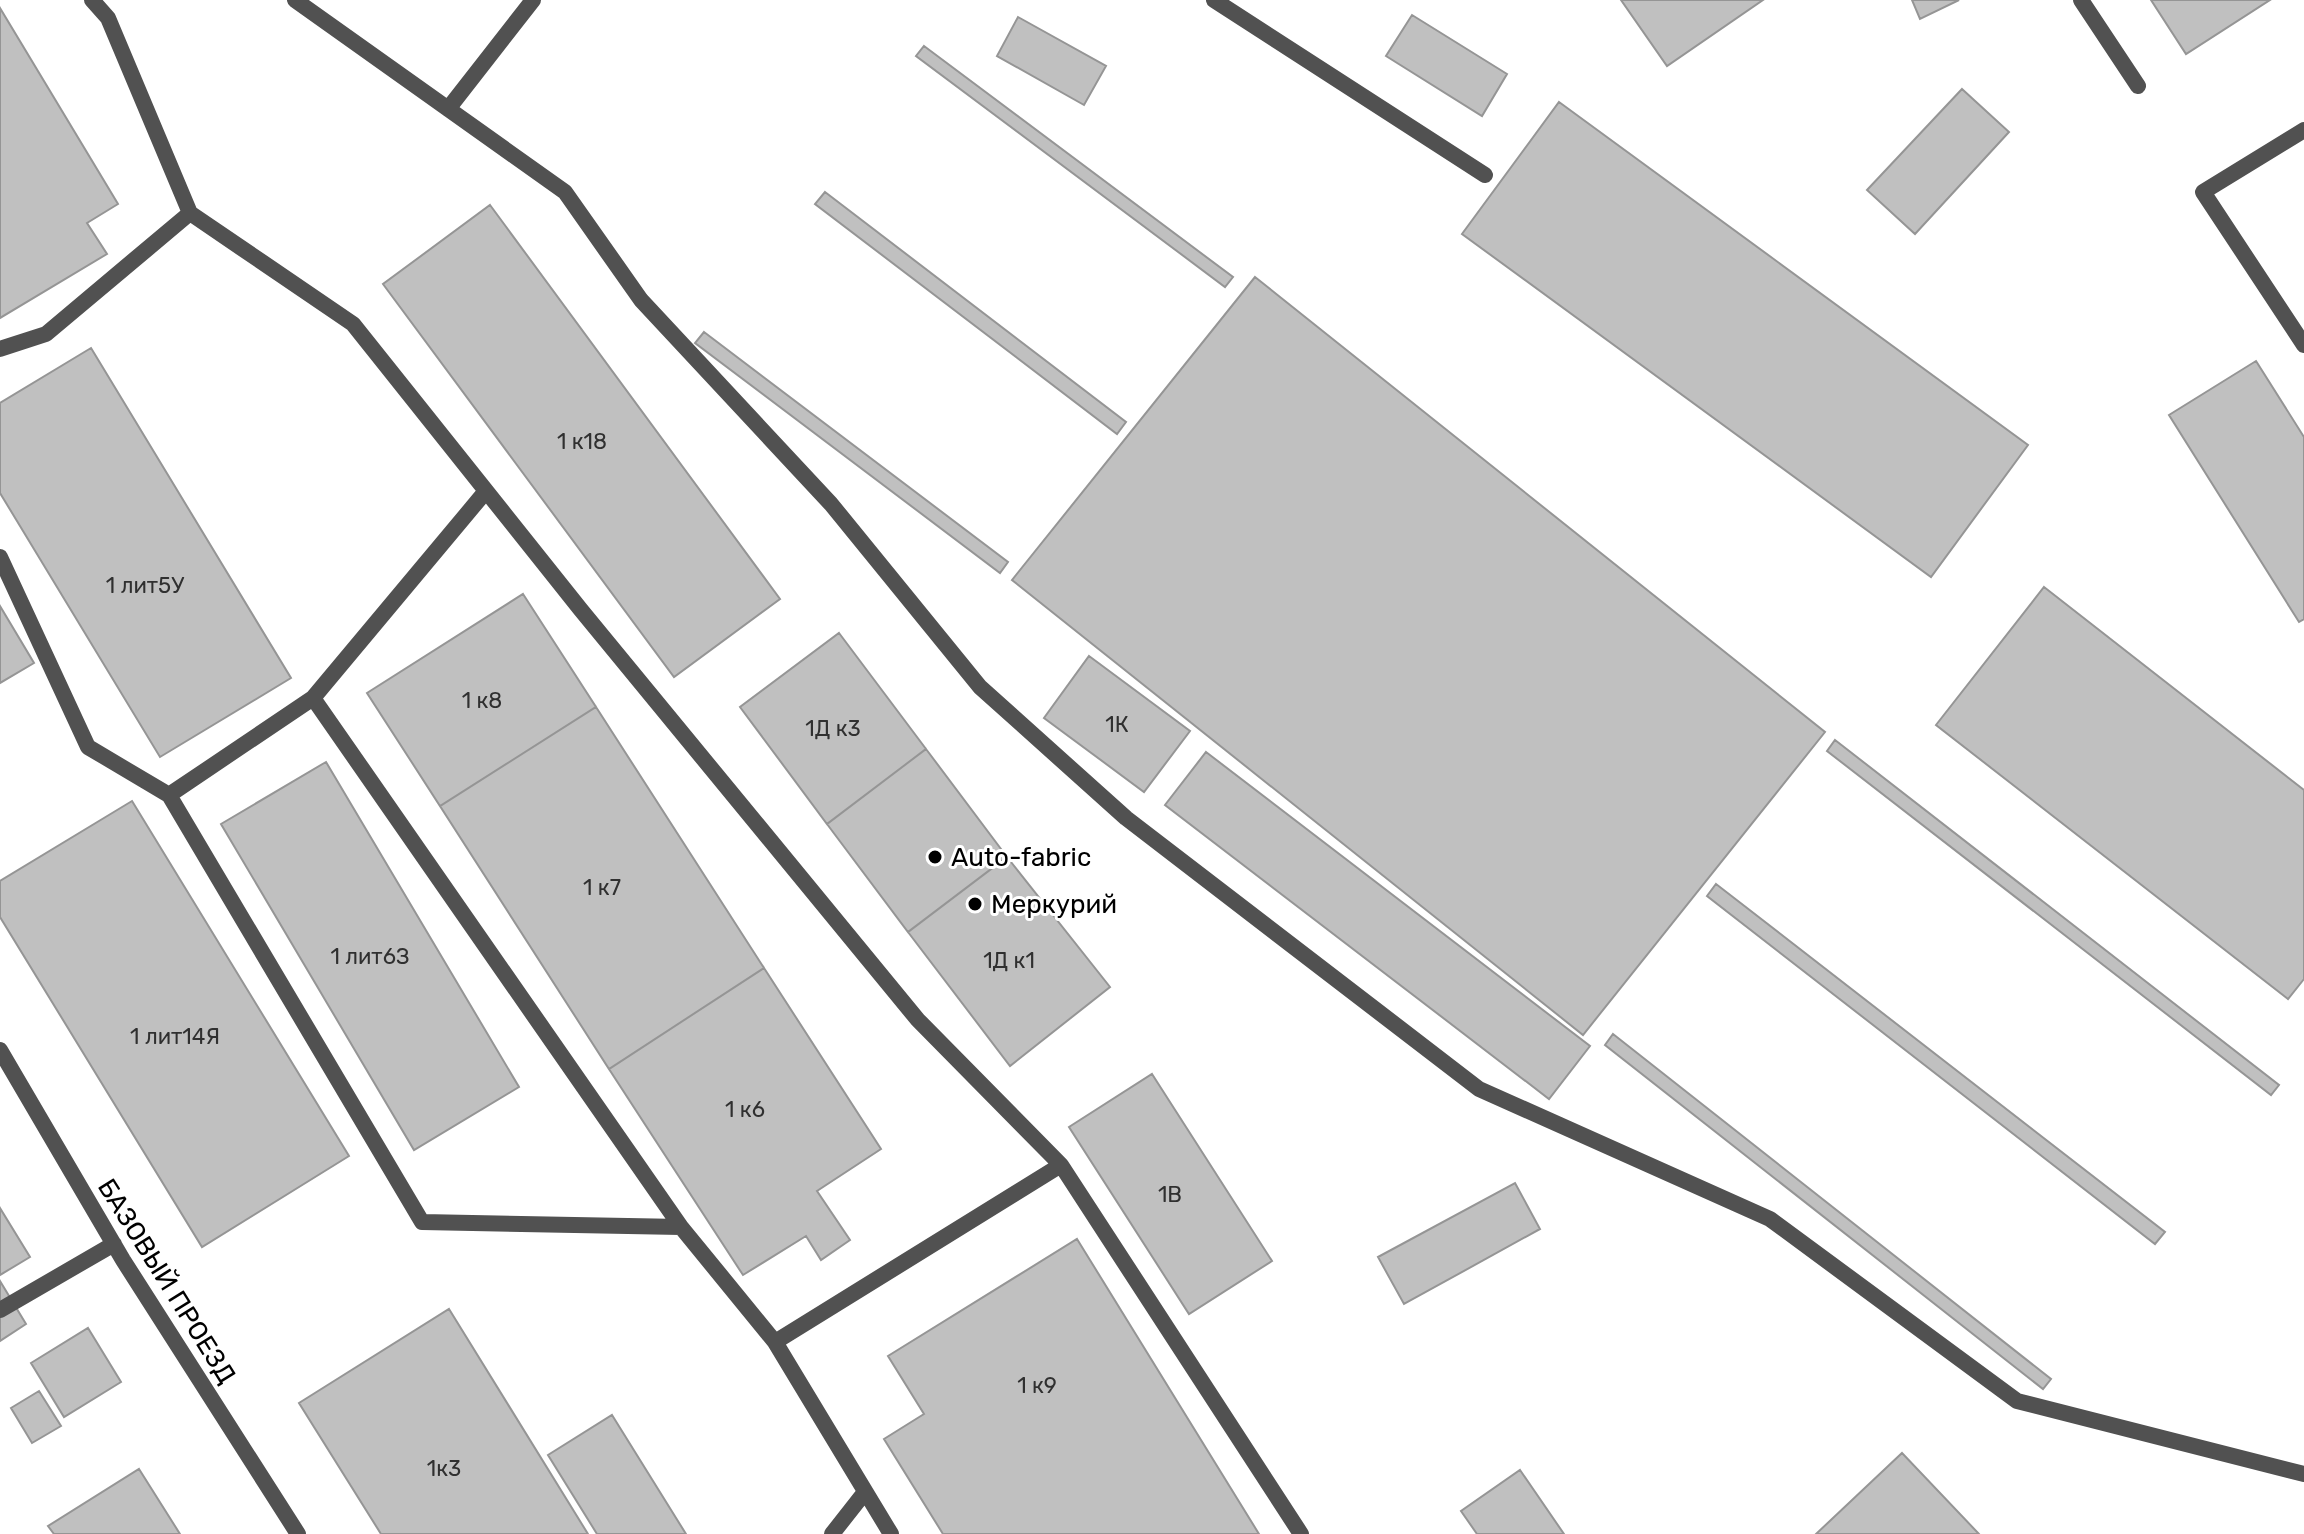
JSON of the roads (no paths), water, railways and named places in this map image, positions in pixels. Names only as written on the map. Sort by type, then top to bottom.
[{"type":"lane","points":[[92,0],[108,18],[190,213],[353,324],[918,1020],[1061,1165],[1301,1534]]},
{"type":"lane","points":[[295,0],[565,192],[641,300],[831,504],[980,687],[1126,818],[1479,1089],[1770,1219],[2017,1401],[2304,1474]]},
{"type":"lane","points":[[448,109],[533,0]]},
{"type":"lane","points":[[1214,0],[1485,175]]},
{"type":"lane","points":[[2081,0],[2138,86]]},
{"type":"lane","points":[[2304,130],[2203,192],[2304,345]]},
{"type":"lane","points":[[0,349],[46,334],[190,213]]},
{"type":"lane","points":[[169,795],[313,698],[486,491]]},
{"type":"lane","points":[[0,557],[88,747],[169,795],[422,1222],[681,1227]]},
{"type":"lane","points":[[313,698],[681,1227],[775,1342],[891,1534]]},
{"type":"lane","name":"БАЗОВЫЙ ПРОЕЗД","points":[[0,1050],[114,1244],[298,1534]]},
{"type":"lane","points":[[775,1342],[1061,1165]]},
{"type":"lane","points":[[0,1310],[114,1244]]},
{"type":"lane","points":[[832,1534],[865,1492]]},
{"type":"place","name":"Auto-fabric","points":[[935,857]]},
{"type":"place","name":"Меркурий","points":[[975,904]]}]
